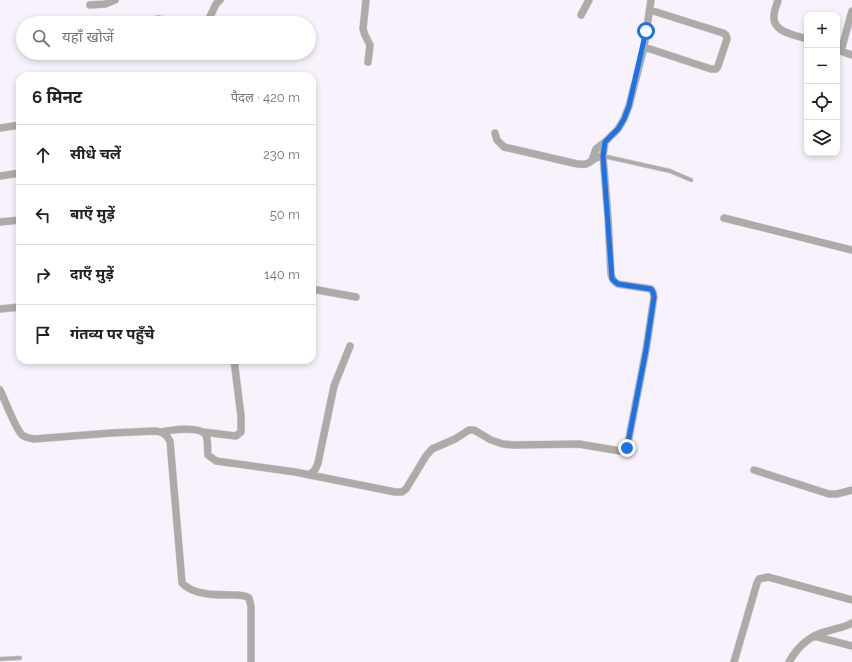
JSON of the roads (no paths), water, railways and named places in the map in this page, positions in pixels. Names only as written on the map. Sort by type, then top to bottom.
[{"type":"street","points":[[90,5],[104,4],[115,0]]},
{"type":"street","points":[[210,16],[216,4],[220,0]]},
{"type":"street","points":[[366,0],[363,29],[370,45],[368,62]]},
{"type":"street","points":[[581,15],[589,0]]},
{"type":"street","points":[[591,161],[596,149],[618,129],[624,119],[635,86],[644,47],[651,0]]},
{"type":"street","points":[[778,0],[773,16],[778,29],[804,39]]},
{"type":"street","points":[[644,47],[711,69],[716,69],[727,39],[726,35],[723,33],[650,10]]},
{"type":"street","points":[[840,48],[851,19],[852,11]]},
{"type":"street","points":[[840,50],[852,54]]},
{"type":"street","points":[[0,128],[16,126]]},
{"type":"street","points":[[495,132],[497,140],[500,144],[510,149],[581,165],[587,164],[599,156],[603,156]]},
{"type":"street","points":[[203,432],[206,434],[208,455],[216,461],[309,475],[395,492],[402,492],[406,489],[426,456],[432,449],[455,439],[469,430],[474,430],[491,440],[503,444],[579,444],[620,451],[627,448],[654,297],[651,289],[618,284],[612,279],[603,156],[605,142]]},
{"type":"street","points":[[0,176],[16,174]]},
{"type":"street","points":[[724,218],[852,250]]},
{"type":"street","points":[[0,222],[16,220]]},
{"type":"street","points":[[316,290],[356,297]]},
{"type":"street","points":[[0,309],[16,307]]},
{"type":"street","points":[[309,475],[315,470],[318,463],[334,386],[350,346]]},
{"type":"street","points":[[0,390],[18,428],[22,434],[28,438],[34,439],[155,431],[162,432],[174,429],[186,429],[236,436],[241,432],[241,416],[234,364]]},
{"type":"street","points":[[162,432],[167,435],[170,441],[182,583],[186,588],[202,593],[229,595],[241,594],[249,598],[252,606],[251,662]]},
{"type":"street","points":[[754,470],[829,494],[837,494],[852,490]]},
{"type":"street","points":[[734,662],[759,579],[768,577],[852,600]]},
{"type":"street","points":[[789,662],[803,644],[814,636],[839,629],[852,623]]},
{"type":"street","points":[[814,636],[852,646]]},
{"type":"lane","points":[[603,156],[670,171],[691,180]]},
{"type":"lane","points":[[0,659],[20,658]]}]
